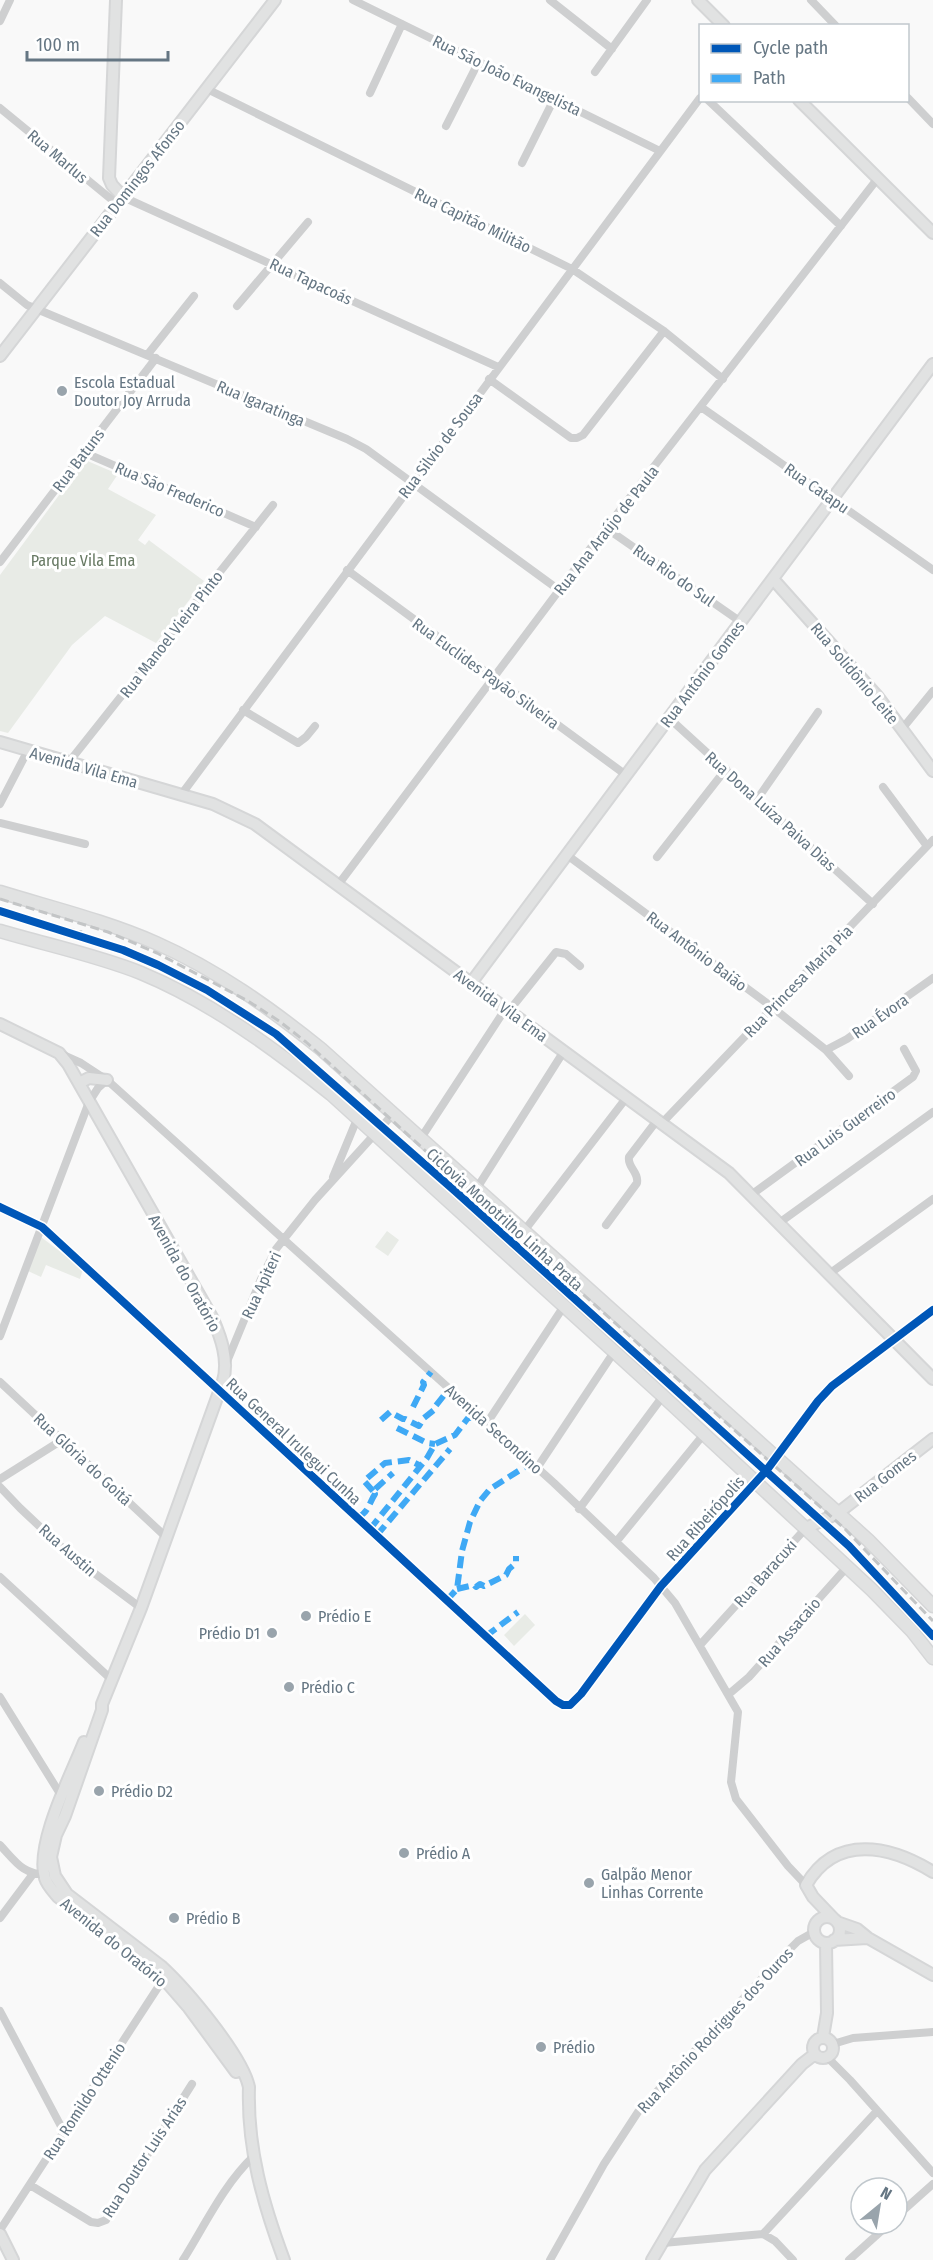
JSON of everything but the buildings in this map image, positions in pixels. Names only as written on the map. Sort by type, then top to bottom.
[{"type":"main road","name":"Rua Domingos Afonso","points":[[0,356],[275,0]]},
{"type":"main road","points":[[698,0],[722,24]]},
{"type":"main road","points":[[117,1],[109,178],[120,200]]},
{"type":"main road","points":[[802,102],[933,233]]},
{"type":"main road","name":"Rua Antônio Gomes","points":[[471,983],[933,364]]},
{"type":"main road","name":"Rua Solidônio Leite","points":[[773,579],[878,697],[933,771]]},
{"type":"main road","name":"Avenida Vila Ema","points":[[0,742],[231,811],[255,824],[729,1173],[933,1379]]},
{"type":"main road","points":[[0,892],[102,923],[156,943],[206,968],[278,1014],[394,1113],[868,1540],[933,1606]]},
{"type":"main road","points":[[0,931],[98,958],[141,974],[189,997],[274,1048],[331,1094],[806,1528],[912,1631],[933,1658]]},
{"type":"main road","points":[[0,1024],[59,1053]]},
{"type":"main road","name":"Avenida do Oratório","points":[[59,1053],[79,1083],[213,1319],[220,1336],[226,1365],[220,1390],[141,1608],[62,1796],[46,1842],[42,1860],[44,1875],[165,1975],[196,2004],[234,2055],[248,2080],[256,2174],[284,2260]]},
{"type":"main road","points":[[79,1083],[96,1077],[107,1080]]},
{"type":"main road","name":"Rua Gomes","points":[[838,1513],[933,1439]]},
{"type":"main road","name":"Rua Baracuxi","points":[[806,1528],[838,1513]]},
{"type":"main road","name":"Avenida do Oratório","points":[[44,1875],[56,1835],[65,1816],[102,1710],[102,1704]]},
{"type":"main road","points":[[823,2037],[830,1942],[840,1930],[835,1921],[813,1897],[806,1884],[814,1871],[846,1852],[856,1850],[893,1852],[912,1859],[933,1872]]},
{"type":"main road","points":[[813,1897],[818,1940],[830,1942],[856,1937],[868,1938]]},
{"type":"main road","points":[[815,1928],[826,1917],[857,1929],[868,1938],[933,1975]]},
{"type":"main road","points":[[823,2037],[829,2039],[833,2044],[833,2051],[827,2057],[820,2058],[815,2054],[813,2045],[817,2040],[823,2037]]},
{"type":"main road","points":[[652,2260],[705,2170],[802,2064],[815,2054]]},
{"type":"main road","points":[[0,2232],[14,2260]]},
{"type":"street","points":[[0,21],[10,0]]},
{"type":"street","name":"Rua São João Evangelista","points":[[353,0],[660,151]]},
{"type":"street","points":[[550,0],[612,49]]},
{"type":"street","points":[[595,72],[647,0]]},
{"type":"street","points":[[811,0],[834,24]]},
{"type":"street","points":[[370,93],[402,24]]},
{"type":"street","points":[[446,126],[479,61]]},
{"type":"street","name":"Rua Capitão Militão","points":[[207,89],[572,269],[664,331],[723,379]]},
{"type":"street","points":[[522,163],[554,99]]},
{"type":"street","name":"Rua Silvio de Sousa","points":[[181,795],[346,570],[699,99]]},
{"type":"street","points":[[909,99],[933,124]]},
{"type":"street","points":[[710,102],[841,226]]},
{"type":"street","name":"Rua Marlus","points":[[0,108],[120,200]]},
{"type":"street","name":"Rua Ana Araújo de Paula","points":[[338,885],[606,528],[878,178]]},
{"type":"street","name":"Rua Tapacoás","points":[[120,200],[273,263],[498,367]]},
{"type":"street","points":[[237,306],[308,222]]},
{"type":"street","name":"Rua Igaratinga","points":[[0,283],[27,305],[148,354],[366,449],[559,590]]},
{"type":"street","points":[[148,354],[194,296]]},
{"type":"street","points":[[489,379],[571,438],[577,438],[583,435],[664,331]]},
{"type":"street","name":"Rua Batuns","points":[[0,562],[156,358]]},
{"type":"street","name":"Rua Catapu","points":[[701,407],[933,570]]},
{"type":"street","name":"Rua São Frederico","points":[[83,452],[256,527]]},
{"type":"street","name":"Rua Manoel Vieira Pinto","points":[[69,762],[273,505]]},
{"type":"street","name":"Rua Rio do Sul","points":[[606,528],[741,622]]},
{"type":"street","name":"Rua Euclides Payão Silveira","points":[[346,570],[626,775]]},
{"type":"street","points":[[902,729],[933,692]]},
{"type":"street","points":[[243,710],[298,742],[306,737],[315,726]]},
{"type":"street","points":[[758,798],[819,712]]},
{"type":"street","name":"Rua Dona Luíza Paiva Dias","points":[[669,718],[873,904]]},
{"type":"street","points":[[0,804],[28,750]]},
{"type":"street","points":[[657,857],[726,769]]},
{"type":"street","points":[[883,787],[927,846]]},
{"type":"street","points":[[0,823],[85,844]]},
{"type":"street","name":"Rua Princesa Maria Pia","points":[[606,1225],[637,1183],[638,1177],[628,1161],[629,1157],[660,1121],[933,840]]},
{"type":"street","name":"Rua Antônio Baião","points":[[567,855],[772,1007],[826,1050],[849,1076]]},
{"type":"street","points":[[421,1138],[508,1010],[556,952],[566,954],[580,966]]},
{"type":"street","name":"Rua Évora","points":[[826,1050],[847,1039],[933,978]]},
{"type":"street","name":"Rua Luis Guerreiro","points":[[751,1195],[913,1077],[916,1071],[904,1049]]},
{"type":"street","points":[[477,1188],[564,1051]]},
{"type":"street","name":"Avenida Secondino","points":[[59,1053],[81,1063],[107,1080],[537,1468],[661,1586],[675,1603],[738,1712],[732,1791],[748,1815],[806,1884]]},
{"type":"street","points":[[0,1336],[89,1102],[98,1088],[107,1080]]},
{"type":"street","points":[[524,1231],[627,1098]]},
{"type":"street","points":[[779,1223],[933,1112]]},
{"type":"street","name":"Rua Apiteri","points":[[226,1365],[270,1259],[330,1184],[394,1113]]},
{"type":"street","name":"Rua Apiteri","points":[[330,1184],[357,1119]]},
{"type":"street","points":[[829,1274],[933,1199]]},
{"type":"street","name":"Rua General Irulegui Cunha","points":[[0,1207],[42,1227],[563,1705]]},
{"type":"street","points":[[487,1423],[564,1306]]},
{"type":"street","name":"Rua Ribeirópolis","points":[[563,1705],[570,1705],[581,1694],[661,1586],[755,1483],[832,1386],[933,1310]]},
{"type":"street","points":[[537,1468],[614,1352]]},
{"type":"street","name":"Rua Glória do Goitá","points":[[0,1382],[166,1537]]},
{"type":"street","points":[[579,1509],[663,1396]]},
{"type":"street","points":[[616,1542],[704,1434]]},
{"type":"street","points":[[0,1479],[62,1440]]},
{"type":"street","name":"Rua Austin","points":[[0,1486],[4,1493],[70,1555],[141,1608]]},
{"type":"street","name":"Rua Baracuxi","points":[[700,1645],[806,1528]]},
{"type":"street","name":"Rua Assacaio","points":[[729,1694],[749,1677],[847,1567]]},
{"type":"street","points":[[0,1577],[112,1680]]},
{"type":"street","points":[[0,1696],[62,1796],[65,1816]]},
{"type":"street","points":[[0,1845],[18,1864],[44,1875],[0,1918]]},
{"type":"street","name":"Rua Antônio Rodrigues dos Ouros","points":[[550,2260],[604,2164],[638,2112],[780,1959],[815,1928]]},
{"type":"street","name":"Rua Romildo Ottenio","points":[[0,2232],[165,1975]]},
{"type":"street","points":[[0,2012],[64,2132]]},
{"type":"street","points":[[833,2044],[853,2038],[933,2032]]},
{"type":"street","points":[[827,2057],[933,2173]]},
{"type":"street","name":"Rua Doutor Luis Arias","points":[[30,2185],[91,2222],[98,2223],[106,2220],[192,2084]]},
{"type":"street","points":[[763,2234],[878,2111]]},
{"type":"street","points":[[183,2260],[231,2182],[254,2156]]},
{"type":"street","points":[[909,2205],[933,2184]]},
{"type":"street","points":[[663,2243],[763,2234],[775,2241],[792,2260]]},
{"type":"street","points":[[849,2260],[876,2236]]},
{"type":"green space","name":"Parque Vila Ema","points":[[85,460],[118,474],[108,489],[156,515],[138,540],[145,545],[149,540],[204,581],[156,643],[105,616],[72,645],[8,733],[0,731],[0,575]]},
{"type":"green space","points":[[387,1231],[399,1240],[388,1256],[375,1247]]},
{"type":"green space","points":[[41,1237],[83,1269],[80,1279],[46,1265],[41,1277],[28,1271]]},
{"type":"green space","points":[[525,1614],[535,1625],[514,1646],[504,1635]]},
{"type":"railway","points":[[0,899],[108,932],[157,953],[248,1001],[279,1021],[306,1042],[846,1530],[933,1621]]},
{"type":"railway","points":[[0,914],[82,932]]},
{"type":"marked path","points":[[413,1407],[424,1385],[423,1382],[431,1372]]},
{"type":"marked path","points":[[381,1420],[390,1412],[419,1426],[449,1389]]},
{"type":"marked path","points":[[370,1529],[427,1458],[435,1444],[455,1435],[468,1418],[481,1418]]},
{"type":"marked path","points":[[397,1428],[427,1443],[435,1444]]},
{"type":"marked path","points":[[377,1535],[450,1449]]},
{"type":"marked path","points":[[373,1491],[364,1481],[385,1463],[409,1460],[421,1466]]},
{"type":"marked path","points":[[447,1600],[457,1589],[462,1551],[470,1522],[480,1501],[490,1489],[531,1463]]},
{"type":"marked path","points":[[358,1517],[368,1507],[375,1494],[373,1491],[393,1473]]},
{"type":"marked path","points":[[457,1589],[474,1585],[476,1587],[480,1584],[484,1586],[506,1575],[516,1563],[516,1556]]},
{"type":"marked path","points":[[486,1636],[518,1612]]},
{"type":"cycle path","name":"Ciclovia Monotrilho Linha Prata","points":[[0,911],[123,950],[158,965],[207,990],[276,1034],[455,1191],[849,1546],[933,1636]]},
{"type":"cycle path","points":[[0,1207],[42,1227],[563,1705],[570,1705],[581,1694],[661,1586],[766,1471],[818,1401],[832,1386],[933,1310]]},
{"type":"place","name":"Escola Estadual Doutor Joy Arruda","points":[[62,391]]},
{"type":"place","name":"Prédio E","points":[[306,1616]]},
{"type":"place","name":"Prédio D1","points":[[272,1633]]},
{"type":"place","name":"Prédio C","points":[[289,1687]]},
{"type":"place","name":"Prédio D2","points":[[99,1791]]},
{"type":"place","name":"Prédio A","points":[[404,1853]]},
{"type":"place","name":"Galpão Menor Linhas Corrente","points":[[589,1883]]},
{"type":"place","name":"Prédio B","points":[[174,1918]]},
{"type":"place","name":"Prédio","points":[[541,2047]]}]
